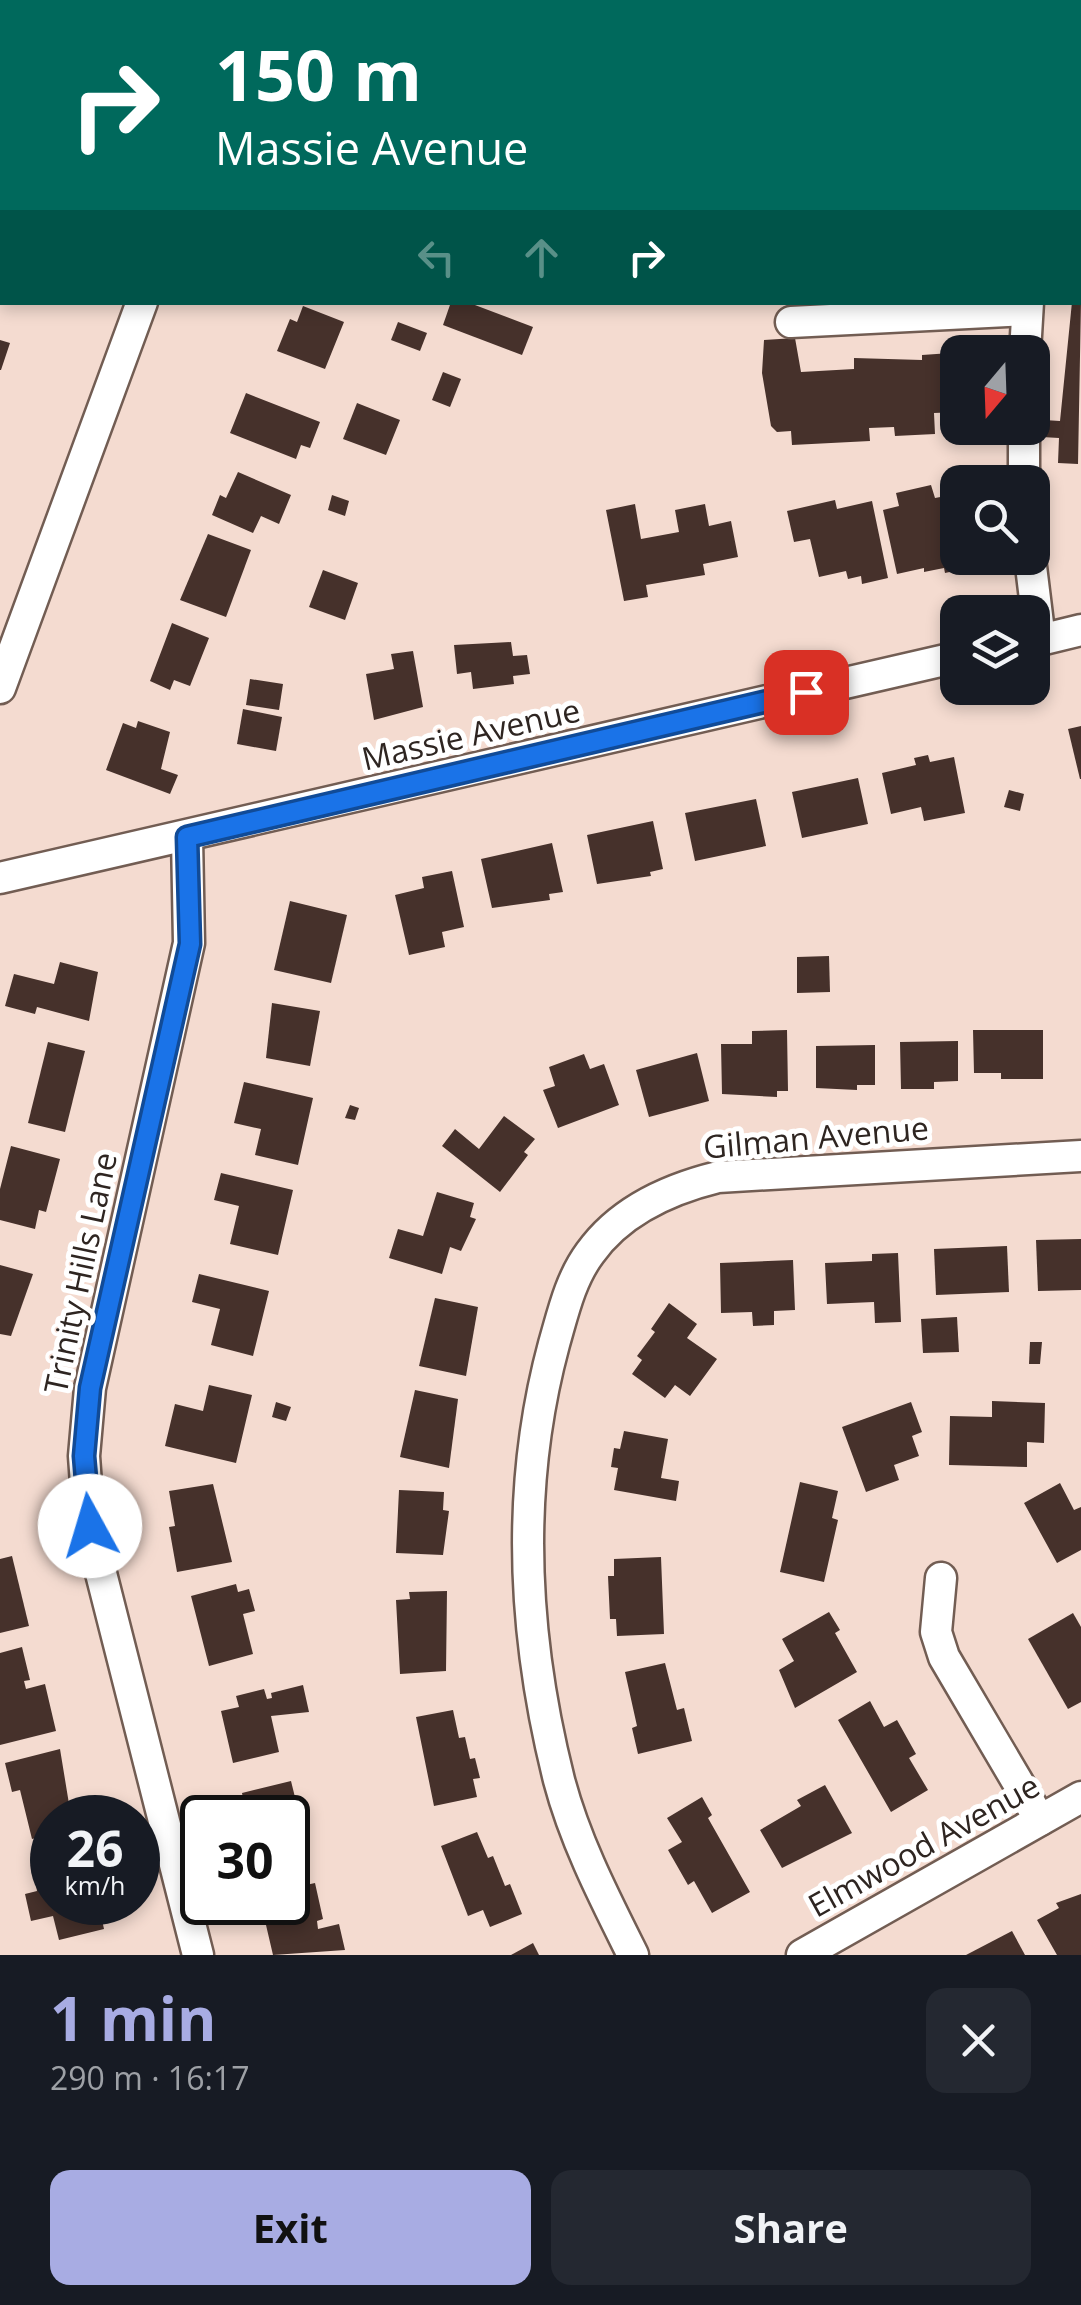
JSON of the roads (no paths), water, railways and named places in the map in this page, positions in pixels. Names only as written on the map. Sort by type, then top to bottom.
[{"type":"street","points":[[0,688],[141,305]]},
{"type":"street","points":[[791,322],[865,310],[1027,306],[1026,335]]},
{"type":"street","points":[[1050,638],[1081,630]]},
{"type":"street","name":"Massie Avenue","points":[[0,878],[940,661]]},
{"type":"street","name":"Trinity Hills Lane","points":[[187,837],[190,944],[90,1388],[84,1456],[90,1526],[198,1955]]},
{"type":"street","name":"Gilman Avenue","points":[[633,1955],[593,1874],[560,1785],[539,1692],[530,1622],[527,1526],[534,1439],[548,1367],[578,1272],[590,1252],[626,1216],[664,1194],[718,1177],[1081,1156]]},
{"type":"street","points":[[941,1578],[936,1632],[944,1657],[1040,1820]]},
{"type":"street","name":"Elmwood Avenue","points":[[802,1955],[1081,1797]]}]
